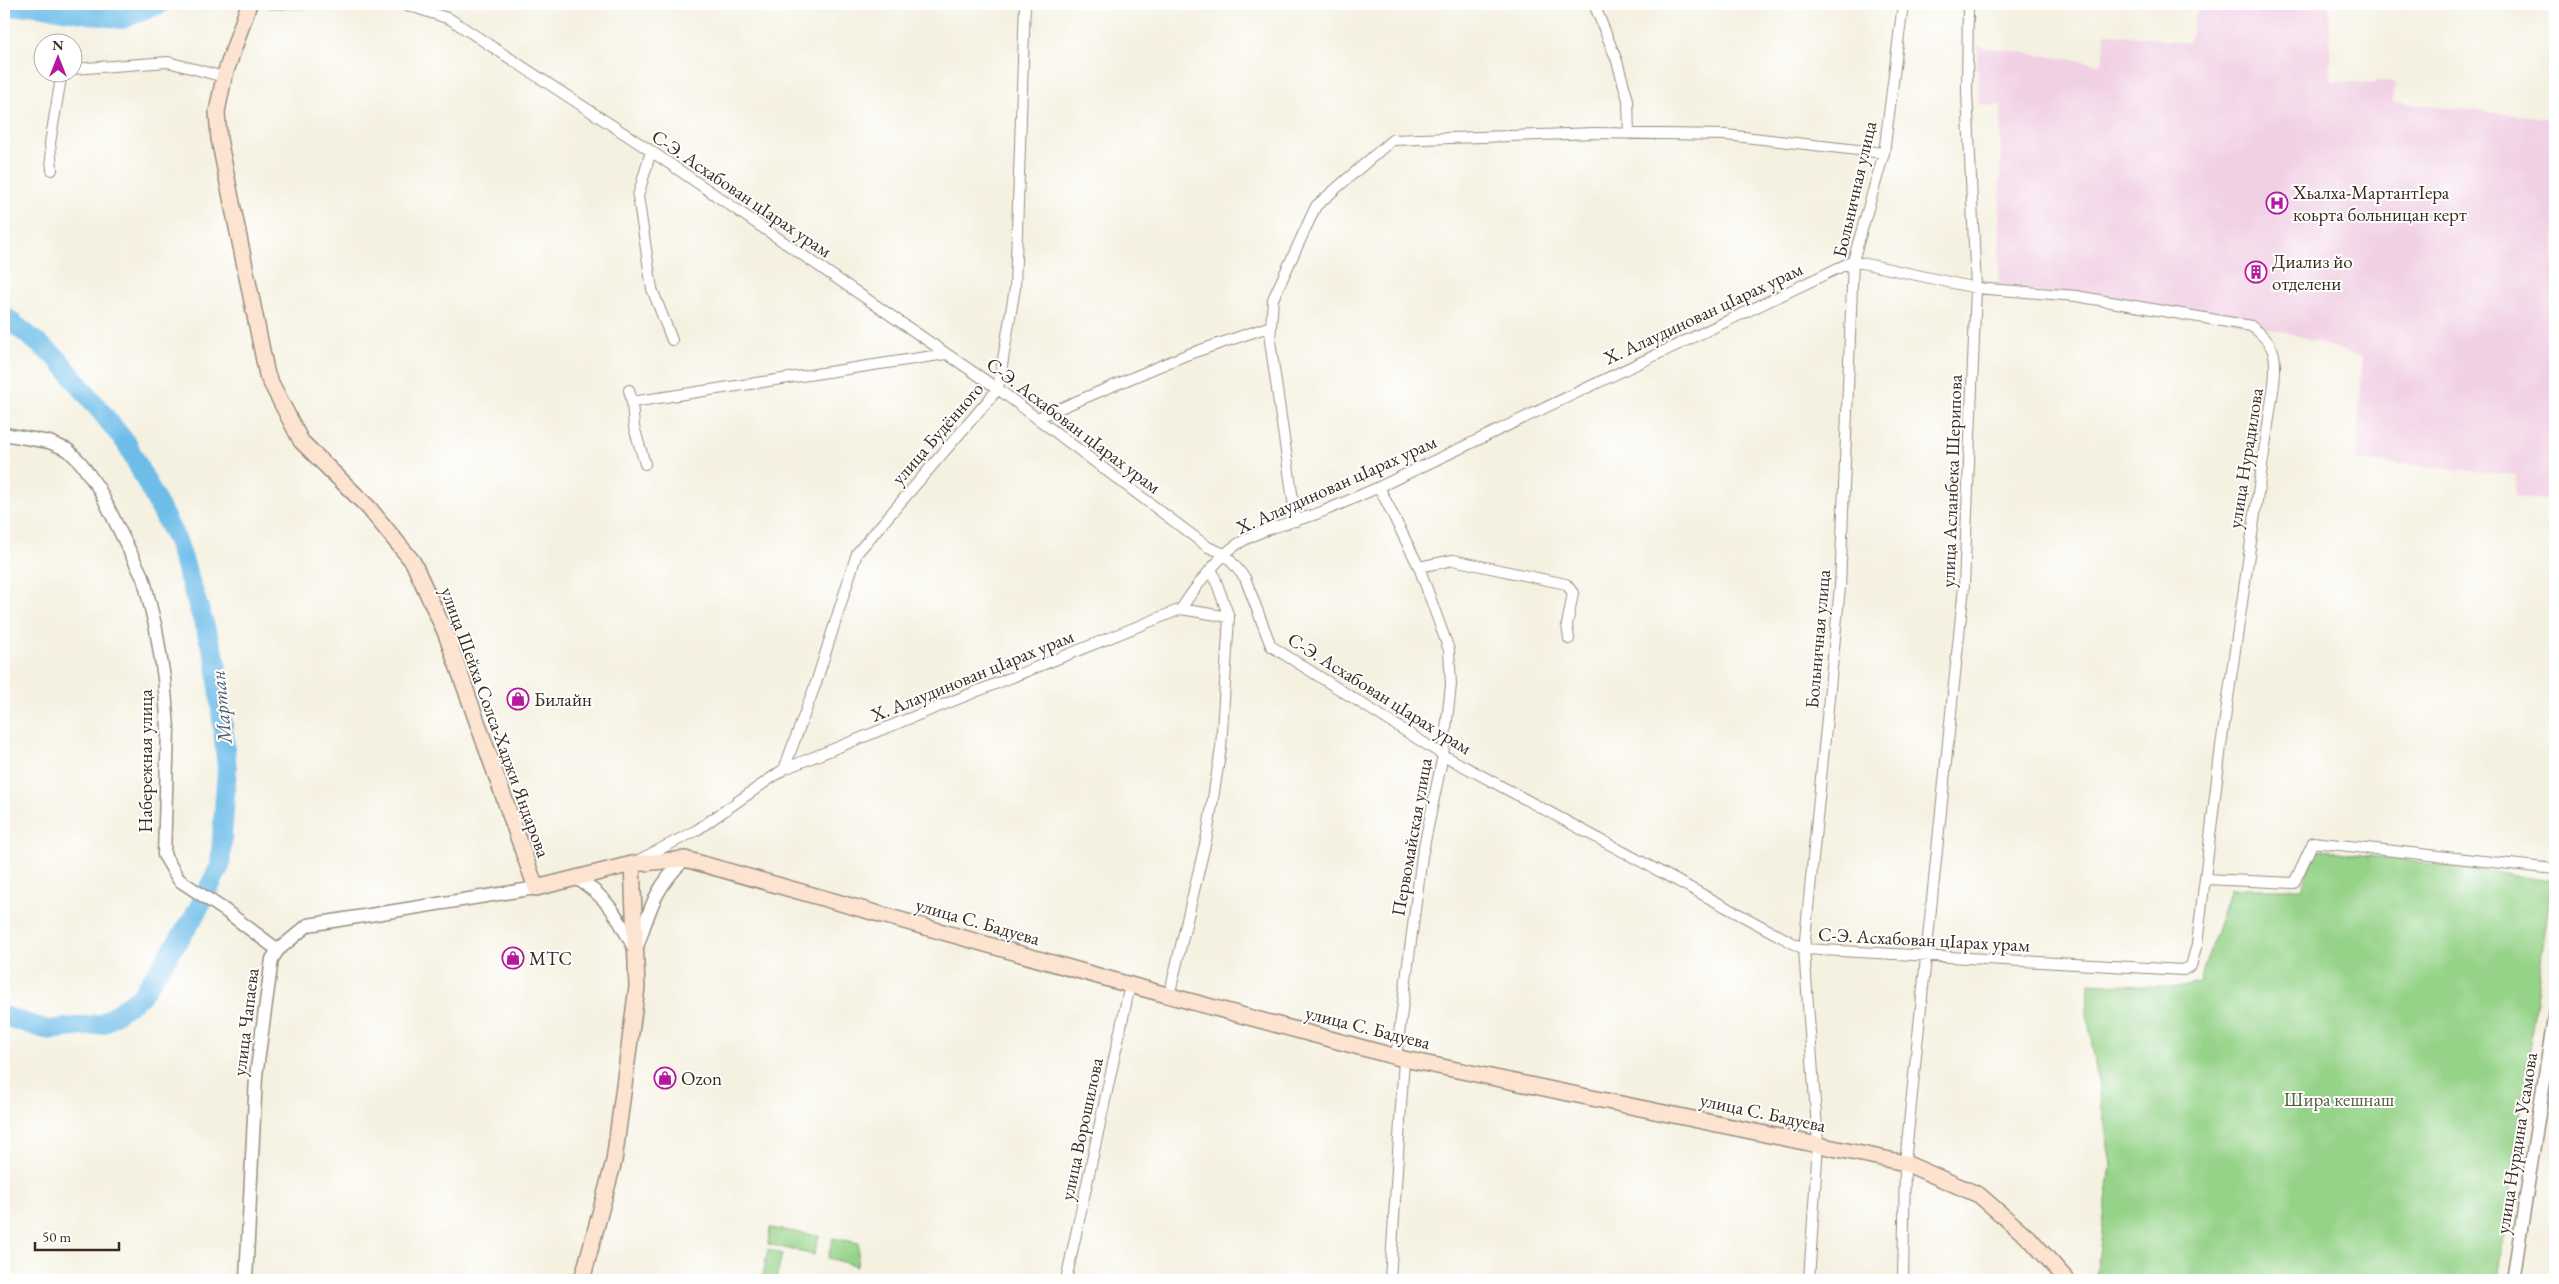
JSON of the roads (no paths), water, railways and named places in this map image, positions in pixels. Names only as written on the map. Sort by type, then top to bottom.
[{"type":"main road","name":"улица Шейха Солса-Хаджи Яндарова","points":[[249,4],[224,77],[217,112],[219,139],[266,376],[300,441],[370,508],[413,562],[446,634],[536,888]]},
{"type":"main road","name":"улица С. Бадуева","points":[[536,888],[632,864],[685,859],[1130,985],[1400,1058],[1818,1143],[1905,1163],[1979,1195],[2032,1240],[2067,1280]]},
{"type":"main road","points":[[582,1280],[614,1161],[638,987],[632,864]]},
{"type":"street","name":"С-Э. Асхабован цIарах урам","points":[[404,4],[450,19],[652,151],[998,388],[1208,547],[1225,554],[1244,578],[1271,646],[1443,755],[1804,949],[2183,970],[2191,966],[2197,944],[2205,879]]},
{"type":"street","name":"улица Будённого","points":[[784,769],[816,683],[857,553],[998,388],[1015,288],[1025,4]]},
{"type":"street","points":[[1594,4],[1617,61],[1628,100],[1629,134]]},
{"type":"street","name":"Больничная улица","points":[[1809,1280],[1818,1143],[1804,949],[1840,587],[1853,261],[1884,153],[1903,4]]},
{"type":"street","name":"улица Асланбека Шерипова","points":[[1903,1280],[1905,1163],[1964,586],[1976,288],[1967,92],[1968,4]]},
{"type":"street","points":[[82,68],[168,62],[224,77]]},
{"type":"street","points":[[52,170],[50,142],[60,82]]},
{"type":"street","points":[[1296,521],[1270,341],[1273,299],[1316,206],[1392,140],[1629,134],[1726,135],[1884,153]]},
{"type":"street","points":[[652,151],[638,196],[652,289],[672,340]]},
{"type":"street","points":[[1853,261],[1976,288]]},
{"type":"street","name":"Х. Алаудинован цIарах урам","points":[[632,864],[697,830],[784,769],[1181,609],[1201,577],[1212,570],[1225,554],[1249,538],[1379,487],[1853,261]]},
{"type":"street","name":"улица Нурадилова","points":[[1976,288],[2076,296],[2251,326],[2266,336],[2273,348],[2276,365],[2274,384],[2221,746],[2205,879]]},
{"type":"street","points":[[1037,418],[1186,355],[1271,326]]},
{"type":"street","points":[[632,402],[946,354]]},
{"type":"street","points":[[629,390],[634,426],[645,464]]},
{"type":"street","name":"Набережная улица","points":[[4,434],[49,442],[68,450],[81,463],[99,489],[144,580],[164,678],[168,729],[164,855],[179,880],[223,909],[278,950]]},
{"type":"street","name":"Первомайская улица","points":[[1379,487],[1419,567],[1449,650],[1451,685],[1443,755],[1422,856],[1400,1058],[1390,1280]]},
{"type":"street","points":[[1419,567],[1453,560],[1566,584],[1573,593],[1567,625],[1569,639]]},
{"type":"street","points":[[1170,996],[1207,836],[1221,748],[1228,617],[1212,570]]},
{"type":"street","points":[[1181,609],[1228,617]]},
{"type":"street","points":[[2205,879],[2294,883],[2313,842],[2555,869]]},
{"type":"street","points":[[636,952],[657,892],[668,875],[685,859]]},
{"type":"street","points":[[576,878],[604,897],[615,912],[636,952]]},
{"type":"street","name":"улица Чапаева","points":[[246,1280],[256,1076],[272,959],[278,950],[308,926],[536,888]]},
{"type":"street","name":"улица Ворошилова","points":[[1066,1280],[1130,985]]},
{"type":"street","name":"улица Нурдина Усамова","points":[[2513,1280],[2555,1011]]},
{"type":"waterway","name":"Мартан","points":[[4,8],[32,5],[122,19],[160,4]]},
{"type":"waterway","name":"Мартан","points":[[4,316],[59,360],[127,444],[177,541],[216,661],[227,768],[220,866],[194,917],[141,996],[102,1024],[48,1030],[4,1016]]},
{"type":"place","name":"Хьалха-МартантIера коьрта больницан керт","points":[[2277,203]]},
{"type":"place","name":"Диализ йо отделени","points":[[2256,272]]},
{"type":"place","name":"Билайн","points":[[518,699]]},
{"type":"place","name":"МТС","points":[[513,958]]},
{"type":"place","name":"Ozon","points":[[665,1078]]},
{"type":"park label","name":"Шира кешнаш","points":[[2339,1099]]}]
